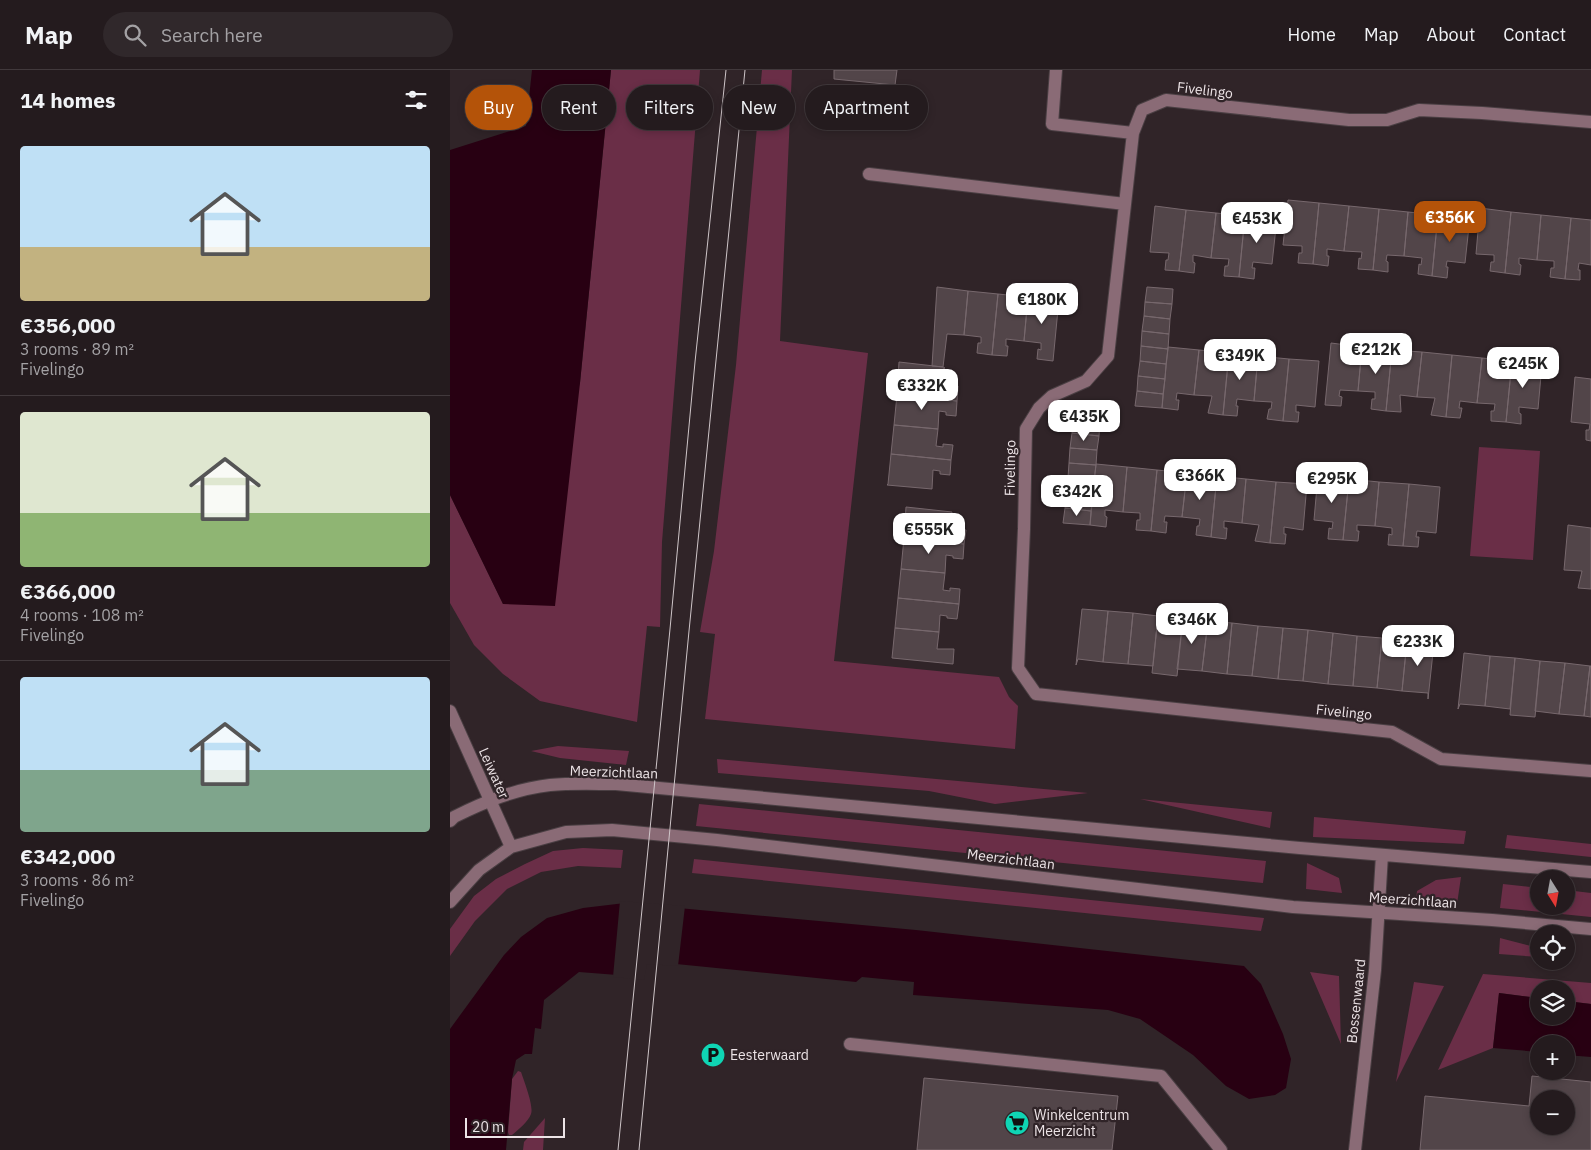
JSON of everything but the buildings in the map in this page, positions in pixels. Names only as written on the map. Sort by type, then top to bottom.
[{"type":"street","points":[[1056,70],[1052,124],[1133,133]]},
{"type":"street","name":"Fivelingo","points":[[1591,122],[1491,113],[1419,110],[1387,120],[1350,120],[1166,100],[1142,110],[1133,133],[1108,356],[1086,381],[1052,396],[1039,408],[1026,429],[1018,668],[1036,694],[1392,732],[1441,759],[1591,772]]},
{"type":"street","points":[[869,174],[1125,204]]},
{"type":"street","name":"Leiwater","points":[[450,711],[511,847]]},
{"type":"street","name":"Meerzichtlaan","points":[[450,821],[454,817],[490,800],[519,791],[550,785],[616,784],[1591,872]]},
{"type":"street","name":"Meerzichtlaan","points":[[450,902],[479,870],[511,847],[566,832],[612,830],[717,840],[1294,907],[1591,929]]},
{"type":"street","name":"Bossenwaard","points":[[1355,1150],[1375,970],[1382,854]]},
{"type":"street","points":[[850,1044],[1161,1076],[1221,1150]]},
{"type":"shaded area","points":[[532,70],[611,70],[610,85],[542,85],[542,130],[605,130],[580,383],[555,606],[503,604],[450,495],[450,150],[513,130],[532,130],[532,85],[530,85]]},
{"type":"shaded area","points":[[611,70],[700,70],[699,85],[626,85],[626,130],[695,130],[662,542],[660,627],[647,626],[637,722],[540,701],[503,674],[474,645],[450,603],[450,495],[503,604],[580,383],[605,130],[616,130],[616,85],[610,85]]},
{"type":"shaded area","points":[[762,70],[792,70],[791,85],[761,85]]},
{"type":"shaded area","points":[[757,130],[789,130],[780,341],[868,353],[834,661],[999,677],[1009,697],[1018,706],[1015,749],[705,719],[715,634],[700,632],[714,551],[736,365]]},
{"type":"shaded area","points":[[1479,447],[1540,451],[1533,560],[1470,556]]},
{"type":"shaded area","points":[[558,746],[629,751],[626,765],[560,758],[531,751]]},
{"type":"shaded area","points":[[717,759],[1088,793],[995,804],[929,791],[718,773]]},
{"type":"shaded area","points":[[1140,799],[1272,812],[1270,828]]},
{"type":"shaded area","points":[[699,804],[1266,861],[1263,883],[696,826]]},
{"type":"shaded area","points":[[1314,817],[1466,831],[1464,844],[1313,837]]},
{"type":"shaded area","points":[[1507,835],[1591,844],[1591,857],[1505,848]]},
{"type":"shaded area","points":[[583,848],[623,850],[621,868],[578,866],[541,872],[507,889],[475,921],[450,956],[450,929],[474,896],[496,879],[553,851]]},
{"type":"shaded area","points":[[694,859],[1264,918],[1261,931],[692,873]]},
{"type":"shaded area","points":[[1307,863],[1339,878],[1342,893],[1306,889]]},
{"type":"shaded area","points":[[1461,877],[1457,904],[1416,900],[1417,891],[1436,880]]},
{"type":"shaded area","points":[[1503,884],[1530,887],[1530,911],[1500,908]]},
{"type":"shaded area","points":[[1575,891],[1591,893],[1591,917],[1571,915],[1575,915]]},
{"type":"shaded area","points":[[625,903],[916,930],[1244,966],[1261,984],[1283,1034],[1291,1059],[1286,1088],[1275,1095],[1249,1099],[1226,1086],[1193,1055],[1140,1019],[1108,1010],[913,995],[914,982],[862,977],[856,982],[646,961],[643,977],[579,972],[544,1000],[541,1029],[535,1028],[532,1054],[525,1054],[516,1060],[512,1079],[506,1150],[450,1150],[450,1029],[504,955],[521,937],[547,918],[583,908]]},
{"type":"shaded area","points":[[1500,938],[1530,946],[1530,956],[1499,954]]},
{"type":"shaded area","points":[[1310,972],[1339,976],[1341,1044]]},
{"type":"shaded area","points":[[1483,974],[1555,980],[1530,980],[1530,997],[1499,993],[1493,1048],[1438,1070]]},
{"type":"shaded area","points":[[1414,982],[1444,986],[1396,1082]]},
{"type":"shaded area","points":[[1575,982],[1591,983],[1591,1004],[1575,1002]]},
{"type":"shaded area","points":[[1499,993],[1530,997],[1530,1025],[1575,1025],[1575,1002],[1591,1004],[1591,1057],[1575,1056],[1575,1035],[1530,1035],[1530,1051],[1493,1048]]},
{"type":"shaded area","points":[[518,1071],[521,1072],[532,1110],[526,1123],[512,1135],[509,1135],[512,1079]]},
{"type":"shaded area","points":[[545,1118],[543,1150],[523,1150],[524,1142]]},
{"type":"pier","points":[[620,901],[685,906],[678,966],[647,964],[644,980],[613,977]]},
{"type":"tram line","points":[[618,1150],[695,362],[726,70]]},
{"type":"tram line","points":[[639,1150],[745,70]]},
{"type":"place","name":"Eesterwaard","points":[[713,1055]]},
{"type":"place","name":"Winkelcentrum Meerzicht","points":[[1017,1123]]}]
